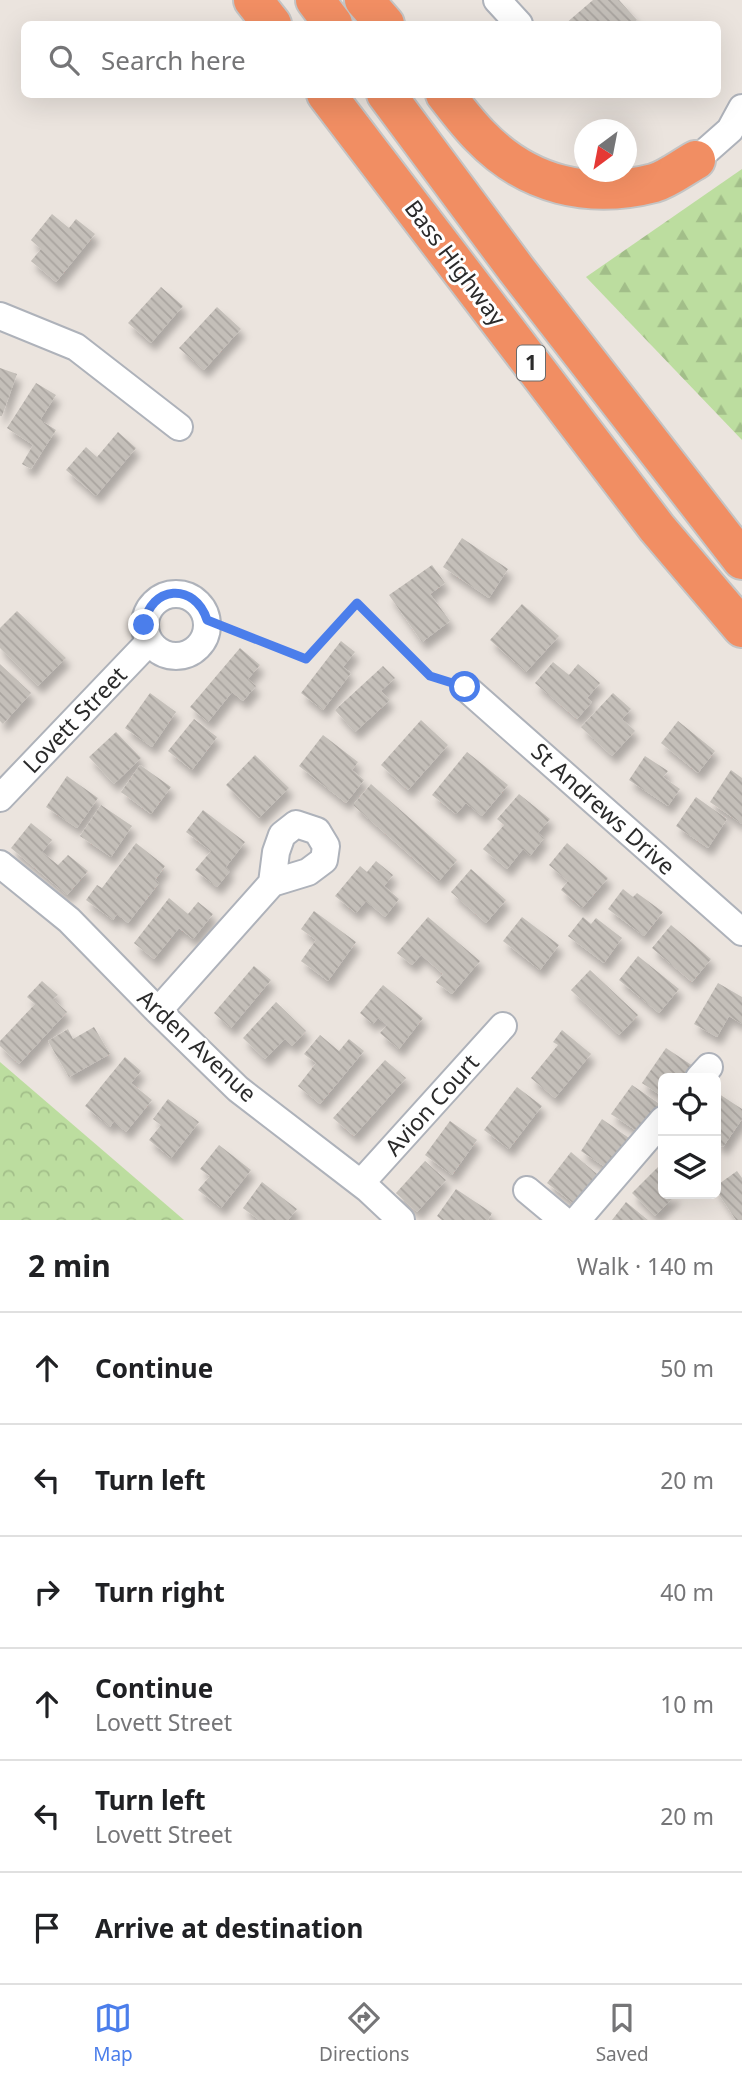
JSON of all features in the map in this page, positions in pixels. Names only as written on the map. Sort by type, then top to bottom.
[{"type":"highway","points":[[253,0],[270,21]]},
{"type":"highway","points":[[315,0],[332,21]]},
{"type":"highway","points":[[364,0],[382,21]]},
{"type":"highway","name":"Bass Highway","points":[[329,98],[657,528],[742,628]]},
{"type":"highway","name":"Bass Highway","points":[[389,98],[516,269],[742,559]]},
{"type":"highway","points":[[447,98],[481,137],[511,162],[537,178],[566,187],[606,190],[655,182],[696,160]]},
{"type":"street","points":[[478,0],[496,21]]},
{"type":"street","points":[[497,0],[516,21]]},
{"type":"street","points":[[696,160],[730,130],[742,108]]},
{"type":"street","points":[[0,316],[76,347],[178,427]]},
{"type":"street","points":[[168,594],[189,596],[204,610],[207,620],[204,640],[189,654],[179,656],[159,652],[149,642],[144,625],[150,605],[168,594]]},
{"type":"street","name":"Lovett Street","points":[[0,798],[149,642]]},
{"type":"street","name":"St Andrews Drive","points":[[465,687],[742,932]]},
{"type":"street","name":"Arden Avenue","points":[[0,864],[69,920],[158,1012],[238,1089],[361,1183],[401,1220]]},
{"type":"street","points":[[158,1012],[272,883]]},
{"type":"street","name":"Avion Court","points":[[361,1183],[503,1026]]},
{"type":"street","points":[[577,1220],[658,1126]]},
{"type":"street","points":[[527,1190],[563,1220]]},
{"type":"path","points":[[207,620],[306,659],[357,603],[430,676],[465,687]]},
{"type":"green space","points":[[742,169],[742,440],[586,277]]},
{"type":"green space","points":[[0,1062],[184,1220],[0,1220]]},
{"type":"building","points":[[593,0],[619,0],[637,20],[636,21],[568,21]]},
{"type":"building","points":[[52,214],[69,228],[76,219],[95,234],[56,282],[31,261],[41,249],[31,240]]},
{"type":"building","points":[[161,287],[183,306],[151,343],[128,323]]},
{"type":"building","points":[[217,307],[241,329],[204,370],[179,348]]},
{"type":"building","points":[[0,368],[17,374],[2,416],[0,416]]},
{"type":"building","points":[[36,383],[56,395],[40,420],[56,430],[31,469],[22,464],[33,445],[7,428]]},
{"type":"building","points":[[118,432],[136,448],[96,496],[66,470],[86,447],[97,457]]},
{"type":"building","points":[[462,538],[508,569],[489,598],[443,567]]},
{"type":"building","points":[[432,565],[445,583],[430,594],[450,621],[422,642],[389,595]]},
{"type":"building","points":[[522,604],[559,636],[526,672],[490,640]]},
{"type":"building","points":[[17,611],[66,658],[38,686],[0,648],[0,628]]},
{"type":"building","points":[[341,641],[355,652],[343,667],[351,673],[323,710],[301,693]]},
{"type":"building","points":[[240,648],[260,665],[248,679],[256,686],[243,701],[232,692],[208,722],[190,707]]},
{"type":"building","points":[[553,662],[569,675],[578,664],[600,683],[587,698],[592,702],[577,719],[535,683]]},
{"type":"building","points":[[0,664],[31,693],[3,724],[0,721]]},
{"type":"building","points":[[383,666],[395,678],[381,691],[390,700],[355,732],[335,710]]},
{"type":"building","points":[[150,693],[176,712],[152,747],[125,728]]},
{"type":"building","points":[[613,693],[631,709],[622,719],[635,731],[612,756],[581,727]]},
{"type":"building","points":[[194,719],[217,737],[192,770],[168,751]]},
{"type":"building","points":[[421,720],[448,745],[408,790],[381,765]]},
{"type":"building","points":[[678,721],[715,751],[698,773],[661,743]]},
{"type":"building","points":[[116,732],[141,758],[114,784],[89,757]]},
{"type":"building","points":[[323,735],[358,762],[352,770],[364,780],[346,803],[299,766]]},
{"type":"building","points":[[467,752],[508,785],[482,816],[466,803],[456,814],[432,795]]},
{"type":"building","points":[[255,755],[289,788],[259,818],[226,785]]},
{"type":"building","points":[[645,756],[668,771],[663,777],[680,789],[668,806],[629,780]]},
{"type":"building","points":[[140,765],[171,787],[151,814],[121,792]]},
{"type":"building","points":[[731,770],[742,778],[742,824],[710,802]]},
{"type":"building","points":[[67,776],[98,798],[77,828],[46,807]]},
{"type":"building","points":[[371,784],[457,860],[439,881],[353,805]]},
{"type":"building","points":[[519,794],[550,819],[538,833],[544,838],[530,856],[523,849],[507,869],[483,849],[504,825],[497,819]]},
{"type":"building","points":[[696,797],[727,819],[708,848],[676,826]]},
{"type":"building","points":[[101,805],[132,826],[111,857],[80,836]]},
{"type":"building","points":[[203,810],[245,842],[226,867],[230,871],[217,887],[195,870],[211,851],[186,832]]},
{"type":"building","points":[[31,823],[52,840],[42,852],[58,865],[68,855],[88,871],[67,895],[11,848]]},
{"type":"building","points":[[136,843],[165,866],[155,880],[159,883],[128,923],[117,914],[113,920],[86,900],[97,885],[102,888]]},
{"type":"building","points":[[567,843],[608,878],[582,908],[561,890],[568,881],[549,865]]},
{"type":"building","points":[[376,861],[393,875],[384,886],[399,899],[385,917],[366,901],[356,913],[335,896],[360,866],[367,872]]},
{"type":"building","points":[[471,869],[506,900],[486,923],[451,892]]},
{"type":"building","points":[[623,889],[633,897],[637,893],[663,912],[644,936],[608,909]]},
{"type":"building","points":[[169,898],[188,914],[198,902],[213,914],[193,939],[179,928],[154,959],[134,943]]},
{"type":"building","points":[[314,911],[356,942],[328,981],[301,961],[316,940],[301,929]]},
{"type":"building","points":[[428,917],[480,961],[452,994],[436,982],[443,974],[421,955],[412,965],[397,953]]},
{"type":"building","points":[[522,917],[559,945],[540,970],[503,941]]},
{"type":"building","points":[[583,917],[591,924],[596,918],[622,938],[604,963],[568,936]]},
{"type":"building","points":[[671,925],[711,959],[692,982],[652,948]]},
{"type":"building","points":[[638,956],[679,989],[659,1013],[619,980]]},
{"type":"building","points":[[254,966],[271,980],[231,1028],[214,1013]]},
{"type":"building","points":[[590,970],[638,1015],[619,1035],[571,990]]},
{"type":"building","points":[[42,981],[58,995],[53,999],[67,1012],[19,1064],[0,1046],[0,1041],[35,1004],[27,997]]},
{"type":"building","points":[[718,983],[742,997],[742,1024],[729,1016],[717,1037],[694,1024]]},
{"type":"building","points":[[383,985],[423,1018],[399,1049],[380,1033],[387,1025],[378,1018],[373,1024],[360,1013]]},
{"type":"building","points":[[276,1002],[306,1031],[292,1046],[285,1039],[265,1059],[243,1038]]},
{"type":"building","points":[[94,1027],[110,1054],[69,1077],[48,1041],[68,1029],[73,1039]]},
{"type":"building","points":[[562,1030],[591,1054],[555,1098],[531,1078],[558,1045],[553,1042]]},
{"type":"building","points":[[320,1035],[339,1051],[349,1039],[364,1051],[320,1104],[298,1086],[316,1063],[304,1054]]},
{"type":"building","points":[[666,1048],[696,1068],[692,1073],[658,1073],[658,1094],[642,1083]]},
{"type":"building","points":[[125,1057],[141,1071],[131,1083],[152,1100],[126,1132],[114,1121],[110,1127],[85,1106]]},
{"type":"building","points":[[385,1060],[406,1078],[354,1136],[333,1118]]},
{"type":"building","points":[[632,1085],[658,1103],[658,1109],[641,1134],[611,1114]]},
{"type":"building","points":[[517,1087],[542,1106],[509,1149],[484,1130]]},
{"type":"building","points":[[721,1095],[742,1109],[742,1119],[723,1147]]},
{"type":"building","points":[[168,1099],[199,1122],[171,1158],[149,1140],[161,1125],[153,1119]]},
{"type":"building","points":[[602,1119],[629,1138],[608,1169],[581,1151]]},
{"type":"building","points":[[450,1121],[477,1140],[452,1175],[425,1155]]},
{"type":"building","points":[[219,1145],[251,1170],[221,1208],[198,1190],[210,1176],[200,1169]]},
{"type":"building","points":[[571,1152],[597,1174],[573,1203],[547,1183]]},
{"type":"building","points":[[425,1161],[446,1180],[417,1212],[396,1193]]},
{"type":"building","points":[[658,1167],[658,1199],[672,1199],[655,1216],[632,1193]]},
{"type":"building","points":[[737,1171],[742,1178],[742,1220],[736,1220],[721,1198],[721,1182]]},
{"type":"building","points":[[262,1182],[297,1209],[288,1220],[259,1220],[243,1208]]},
{"type":"building","points":[[456,1189],[492,1213],[488,1220],[442,1220],[437,1216]]},
{"type":"building","points":[[626,1202],[648,1220],[612,1220]]},
{"type":"route","points":[[144,625],[150,605],[168,594],[179,593],[198,602],[207,620],[306,659],[357,603],[430,676],[465,687]]}]
